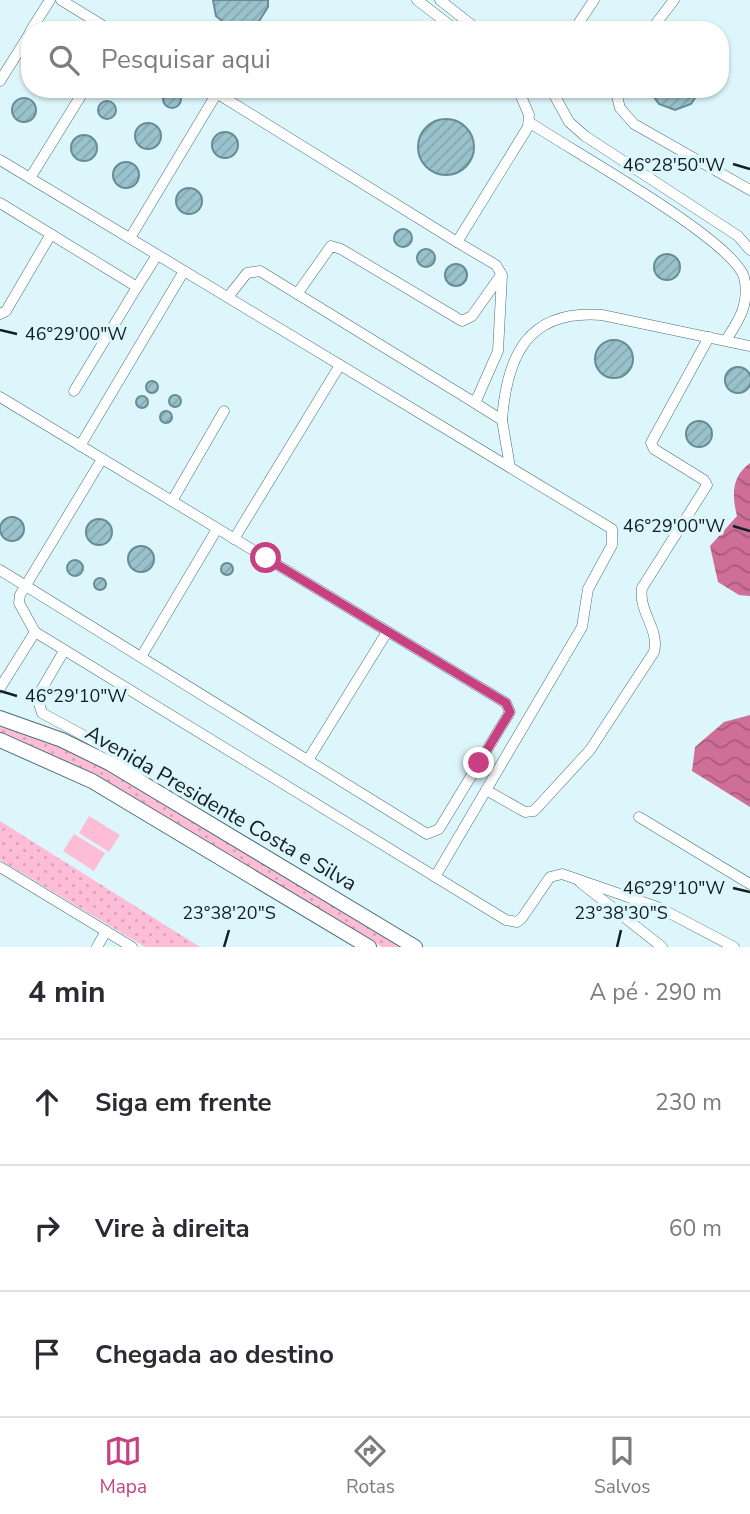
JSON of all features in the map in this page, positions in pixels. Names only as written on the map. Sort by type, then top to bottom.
[{"type":"highway","name":"Avenida Presidente Costa e Silva","points":[[0,719],[73,745],[145,783],[415,947]]},
{"type":"highway","name":"Avenida Presidente Costa e Silva","points":[[0,740],[92,781],[369,947]]},
{"type":"street","points":[[37,21],[50,0]]},
{"type":"street","points":[[61,0],[95,21]]},
{"type":"street","points":[[417,0],[444,21]]},
{"type":"street","points":[[440,0],[467,21]]},
{"type":"street","points":[[580,21],[594,0]]},
{"type":"street","points":[[658,21],[674,0]]},
{"type":"street","points":[[0,81],[21,47]]},
{"type":"street","points":[[30,178],[79,98]]},
{"type":"street","points":[[130,238],[209,98]]},
{"type":"street","points":[[224,98],[496,265],[502,275],[498,351],[475,403]]},
{"type":"street","points":[[522,98],[529,122],[708,236],[740,270],[747,295],[746,308],[726,340]]},
{"type":"street","points":[[556,98],[569,122],[585,136],[738,236],[750,250]]},
{"type":"street","points":[[617,98],[620,108],[634,124],[750,190]]},
{"type":"street","points":[[457,242],[529,122]]},
{"type":"street","points":[[0,160],[612,530],[614,539],[588,589],[582,627],[435,877]]},
{"type":"street","points":[[0,203],[137,288]]},
{"type":"street","points":[[0,314],[6,311],[51,234]]},
{"type":"street","points":[[738,236],[750,239]]},
{"type":"street","points":[[297,294],[331,246],[341,249],[462,321],[471,316],[502,275]]},
{"type":"street","points":[[74,391],[157,255]]},
{"type":"street","points":[[228,297],[247,273],[256,270],[502,420]]},
{"type":"street","points":[[80,446],[184,271]]},
{"type":"street","points":[[510,467],[502,420],[505,386],[517,351],[542,326],[559,317],[581,313],[603,315],[750,346]]},
{"type":"street","points":[[486,790],[525,812],[534,811],[590,751],[653,652],[656,638],[642,600],[642,588],[707,485],[704,480],[654,449],[651,443],[709,337]]},
{"type":"street","points":[[234,539],[340,365]]},
{"type":"street","points":[[0,397],[506,703],[510,709],[442,824],[431,834],[423,832],[0,570]]},
{"type":"street","points":[[172,501],[224,411]]},
{"type":"street","points":[[102,459],[26,586],[19,603],[35,632],[506,920],[517,922],[550,877],[558,874],[660,908],[734,947]]},
{"type":"street","points":[[141,657],[217,529]]},
{"type":"street","points":[[0,688],[35,632]]},
{"type":"street","points":[[308,760],[387,632]]},
{"type":"street","points":[[64,650],[37,697],[42,713],[116,753],[145,783]]},
{"type":"street","points":[[639,817],[750,884]]},
{"type":"street","points":[[0,867],[132,947]]},
{"type":"street","points":[[573,877],[663,947]]},
{"type":"street","points":[[97,947],[106,931]]},
{"type":"shaded area","points":[[0,724],[65,749],[109,771],[400,947],[382,947],[119,789],[77,766],[0,734]]},
{"type":"shaded area","points":[[89,816],[120,835],[109,852],[79,833]]},
{"type":"shaded area","points":[[0,821],[200,947],[145,947],[0,860]]},
{"type":"shaded area","points":[[74,834],[105,853],[94,871],[63,851]]},
{"type":"water","points":[[750,463],[750,596],[739,595],[718,582],[710,546],[737,516],[734,487],[739,474]]},
{"type":"water","points":[[750,715],[750,807],[692,771],[695,747],[724,722]]},
{"type":"building","points":[[213,0],[268,0],[268,7],[259,21],[222,21],[216,16]]},
{"type":"building","points":[[24,98],[35,105],[36,110],[29,121],[24,122],[13,115],[12,110],[19,99]]},
{"type":"building","points":[[163,98],[181,98],[178,105],[172,108],[166,105],[163,99]]},
{"type":"building","points":[[655,98],[695,98],[691,104],[675,110],[659,104]]},
{"type":"building","points":[[107,101],[113,104],[116,110],[113,116],[107,119],[101,116],[98,110],[101,104]]},
{"type":"building","points":[[446,119],[461,124],[469,132],[474,147],[469,162],[461,170],[446,175],[431,170],[423,162],[418,147],[423,132],[431,124]]},
{"type":"building","points":[[148,123],[157,127],[161,136],[157,145],[148,149],[139,145],[135,136],[139,127]]},
{"type":"building","points":[[225,132],[234,136],[238,145],[234,154],[225,158],[216,154],[212,145],[216,136]]},
{"type":"building","points":[[84,135],[93,139],[97,148],[93,157],[84,161],[75,157],[71,148],[75,139]]},
{"type":"building","points":[[126,162],[135,166],[139,175],[135,184],[126,188],[117,184],[113,175],[117,166]]},
{"type":"building","points":[[189,188],[198,192],[202,201],[198,210],[189,214],[180,210],[176,201],[180,192]]},
{"type":"building","points":[[403,229],[409,232],[412,238],[409,244],[403,247],[397,244],[394,238],[397,232]]},
{"type":"building","points":[[426,249],[432,252],[435,258],[432,264],[426,267],[420,264],[417,258],[420,252]]},
{"type":"building","points":[[667,254],[676,258],[680,267],[676,276],[667,280],[658,276],[654,267],[658,258]]},
{"type":"building","points":[[456,264],[464,267],[467,275],[464,283],[456,286],[448,283],[445,275],[448,267]]},
{"type":"building","points":[[614,340],[627,346],[633,359],[627,372],[614,378],[601,372],[595,359],[601,346]]},
{"type":"building","points":[[738,367],[747,371],[751,380],[747,389],[738,393],[729,389],[725,380],[729,371]]},
{"type":"building","points":[[147,382],[157,382],[157,392],[147,392]]},
{"type":"building","points":[[170,396],[180,396],[180,406],[170,406]]},
{"type":"building","points":[[137,397],[147,397],[147,407],[137,407]]},
{"type":"building","points":[[161,412],[171,412],[171,422],[161,422]]},
{"type":"building","points":[[699,421],[708,425],[712,434],[708,443],[699,447],[690,443],[686,434],[690,425]]},
{"type":"building","points":[[12,517],[21,520],[24,529],[21,538],[12,541],[3,538],[0,529],[3,520]]},
{"type":"building","points":[[99,519],[108,523],[112,532],[108,541],[99,545],[90,541],[86,532],[90,523]]},
{"type":"building","points":[[141,546],[150,550],[154,559],[150,568],[141,572],[132,568],[128,559],[132,550]]},
{"type":"building","points":[[75,560],[81,562],[81,574],[75,576],[69,574],[67,568],[69,562]]},
{"type":"building","points":[[222,564],[232,564],[232,574],[222,574]]},
{"type":"building","points":[[95,579],[105,579],[105,589],[95,589]]},
{"type":"route","points":[[266,558],[506,703],[510,712],[479,763]]}]
